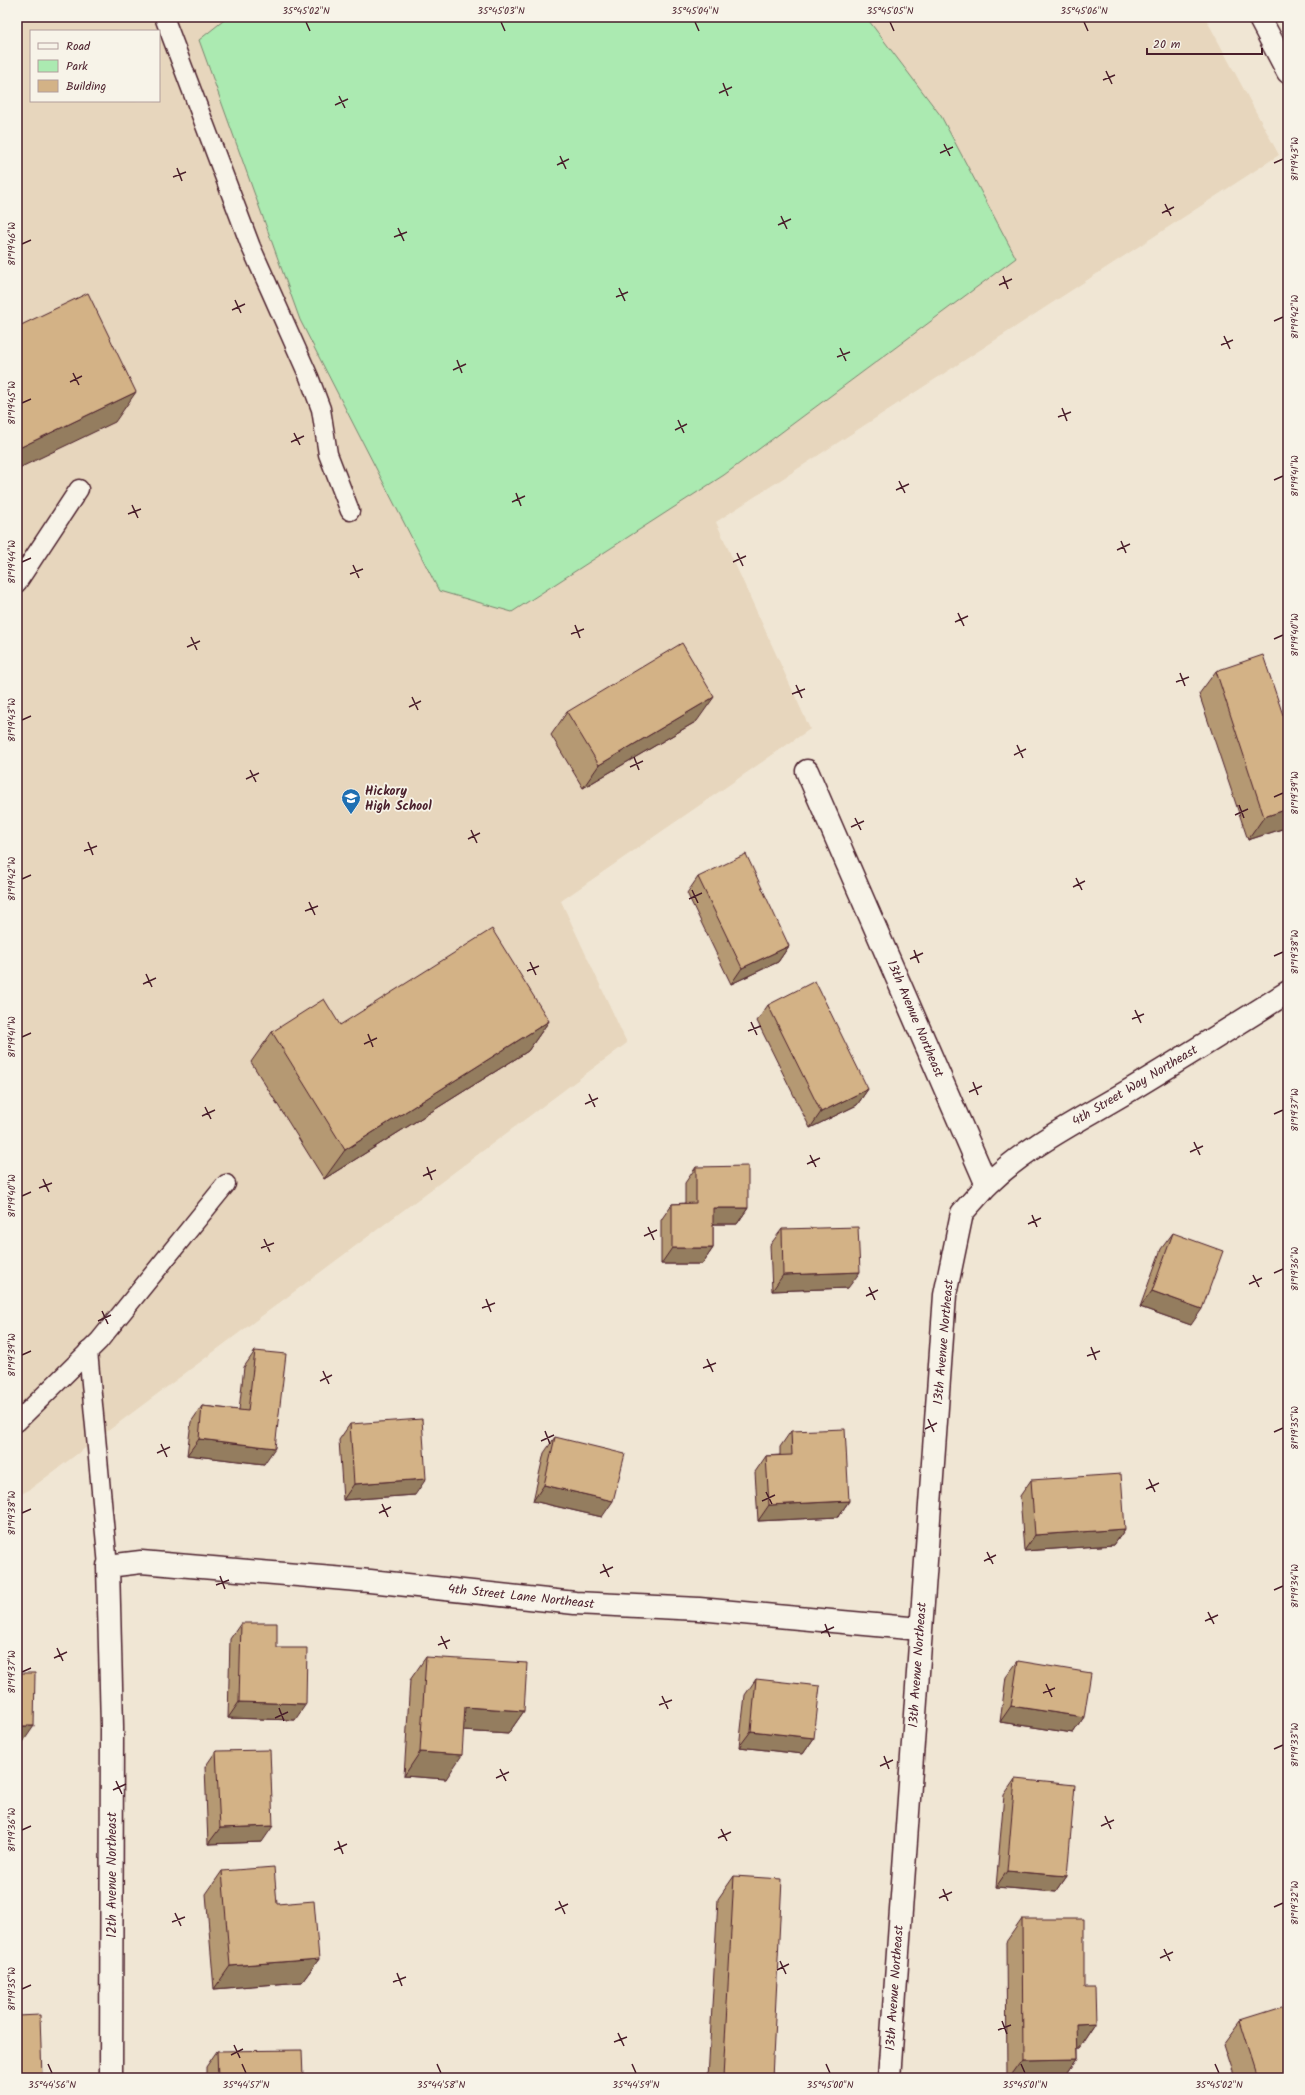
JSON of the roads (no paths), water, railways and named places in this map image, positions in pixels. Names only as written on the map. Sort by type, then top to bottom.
[{"type":"street","points":[[1259,17],[1288,72]]},
{"type":"street","name":"13th Avenue Northeast","points":[[807,771],[987,1185],[962,1214],[945,1295],[889,2078]]},
{"type":"street","name":"4th Street Way Northeast","points":[[987,1185],[1002,1170],[1030,1149],[1165,1069],[1288,992]]},
{"type":"street","name":"4th Street Lane Northeast","points":[[115,1566],[141,1562],[370,1581],[576,1603],[699,1609],[920,1629]]},
{"type":"street","name":"12th Avenue Northeast","points":[[111,2078],[112,1727],[115,1566]]},
{"type":"lane","points":[[164,17],[251,247],[309,377],[320,409],[328,454],[350,511]]},
{"type":"lane","points":[[17,583],[79,489]]},
{"type":"lane","points":[[17,1422],[98,1340],[226,1184]]},
{"type":"lane","points":[[88,1351],[115,1566]]},
{"type":"place","name":"Hickory High School","points":[[351,815]]}]
